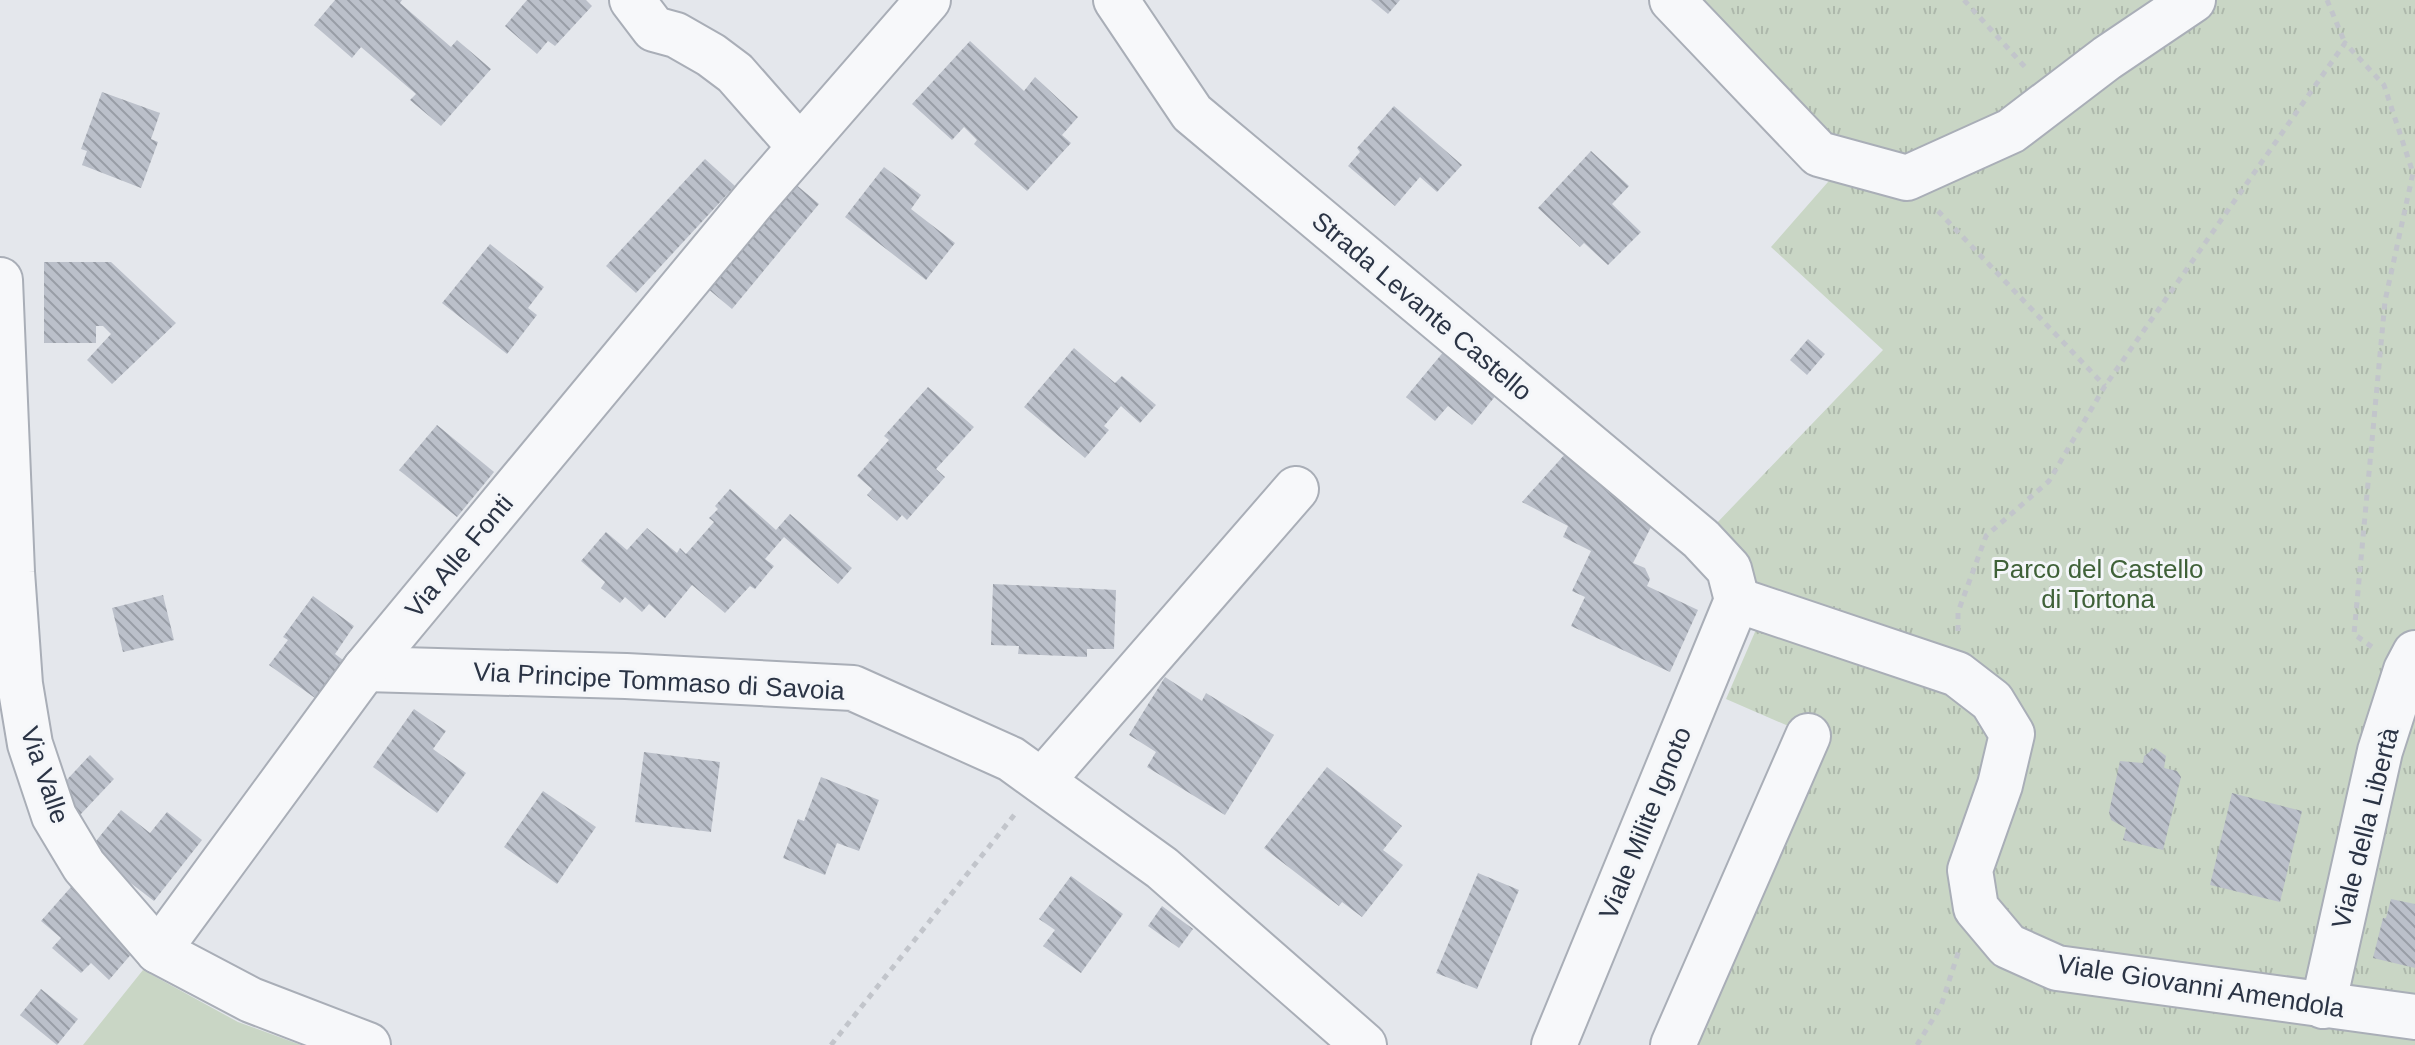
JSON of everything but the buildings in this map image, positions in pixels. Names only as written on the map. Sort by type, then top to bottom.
[{"type":"street","points":[[632,0],[654,29],[676,35],[735,73],[800,147]]},
{"type":"street","name":"Via Alle Fonti","points":[[158,951],[365,669],[800,147],[928,0]]},
{"type":"street","name":"Strada Levante Castello","points":[[1116,0],[1192,113],[1701,539],[1729,569],[1737,600]]},
{"type":"street","points":[[1672,0],[1819,154],[1907,178],[2011,131],[2107,58],[2193,0]]},
{"type":"street","name":"Via Valle","points":[[0,280],[6,579],[30,744],[54,816],[84,866],[158,951]]},
{"type":"street","points":[[1042,781],[1296,489]]},
{"type":"street","points":[[1737,600],[1957,674],[1992,701],[2012,734],[2000,785],[1970,870],[1976,908]]},
{"type":"street","name":"Viale Milite Ignoto","points":[[1554,1045],[1737,600]]},
{"type":"street","name":"Viale della Libertà","points":[[2323,1006],[2380,751],[2410,662]]},
{"type":"street","name":"Via Principe Tommaso di Savoia","points":[[365,669],[626,676],[853,688],[1011,759],[1162,868],[1364,1045]]},
{"type":"street","points":[[1673,1045],[1808,736]]},
{"type":"street","name":"Viale Giovanni Amendola","points":[[1976,908],[2008,946],[2057,968],[2415,1017]]},
{"type":"street","points":[[158,951],[251,1000],[368,1045]]},
{"type":"path","points":[[1964,0],[2054,98]]},
{"type":"path","points":[[2327,0],[2345,43],[2384,85],[2413,173],[2385,301],[2354,634],[2410,662]]},
{"type":"path","points":[[1957,674],[1958,612],[1986,536],[2049,481],[2105,386],[2345,43]]},
{"type":"path","points":[[1907,178],[2105,386]]},
{"type":"path","points":[[831,1045],[1042,781]]},
{"type":"path","points":[[1917,1045],[1941,1006],[1963,936],[1976,908]]},
{"type":"green space","name":"Parco del Castello di Tortona","points":[[1691,0],[2415,0],[2415,1045],[1693,1045],[1823,741],[1726,699],[1758,625],[1714,526],[1883,350],[1771,247],[1856,150],[1835,139]]},
{"type":"green space","points":[[143,970],[238,1022],[301,1045],[83,1045]]}]
